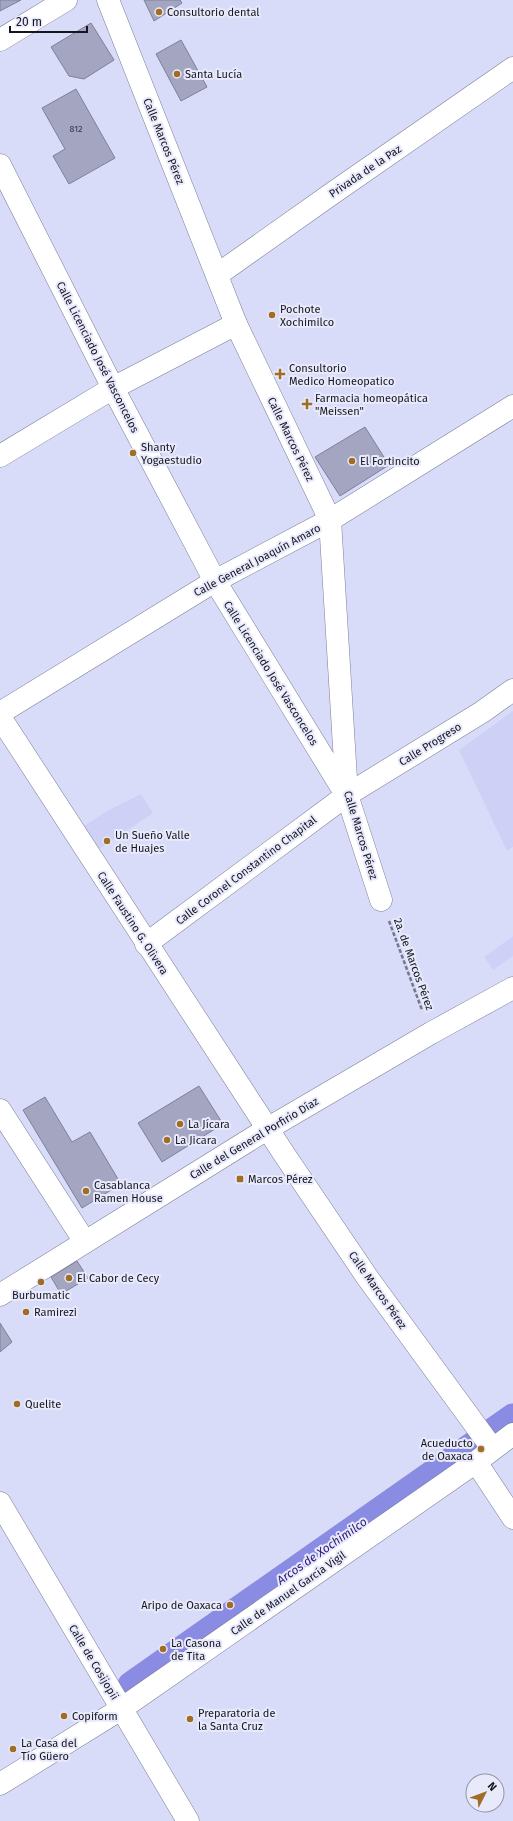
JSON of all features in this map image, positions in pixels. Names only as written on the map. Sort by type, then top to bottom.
[{"type":"street","points":[[0,40],[66,0]]},
{"type":"street","name":"Calle Marcos Pérez","points":[[108,0],[236,324],[330,520],[347,795],[381,900]]},
{"type":"street","name":"Privada de la Paz","points":[[217,276],[330,195],[513,68]]},
{"type":"street","name":"Calle Licenciado José Vasconcelos","points":[[0,165],[113,388],[215,581],[347,795]]},
{"type":"street","points":[[0,456],[113,388],[236,324]]},
{"type":"street","name":"Calle General Joaquín Amaro","points":[[0,713],[215,581],[330,520],[513,406]]},
{"type":"street","name":"Calle Progreso","points":[[347,795],[482,712],[513,690]]},
{"type":"street","name":"Calle Faustino G. Olivera","points":[[0,717],[267,1129]]},
{"type":"street","name":"Calle Coronel Constantino Chapital","points":[[146,944],[347,795]]},
{"type":"street","name":"Calle del General Porfirio Díaz","points":[[0,1295],[267,1129],[431,1033],[513,988]]},
{"type":"street","points":[[0,1110],[85,1242]]},
{"type":"street","name":"Calle Marcos Pérez","points":[[267,1129],[367,1276],[492,1448]]},
{"type":"street","name":"Calle de Manuel García Vigil","points":[[0,1784],[121,1709],[476,1462],[492,1448],[513,1434]]},
{"type":"street","points":[[476,1462],[513,1518]]},
{"type":"street","name":"Calle de Cosijopii","points":[[0,1503],[188,1821]]},
{"type":"path","name":"2a. de Marcos Pérez","points":[[381,900],[431,1033]]},
{"type":"shaded area","points":[[513,711],[513,847],[507,851],[459,750]]},
{"type":"shaded area","points":[[141,794],[153,813],[96,851],[81,828],[109,810]]},
{"type":"shaded area","points":[[513,936],[513,956],[493,970],[484,957]]},
{"type":"building","points":[[0,0],[21,0],[0,11]]},
{"type":"building","name":"Consultorio dental","points":[[144,0],[180,0],[182,3],[154,21]]},
{"type":"building","points":[[91,23],[114,60],[84,79],[69,76],[51,47]]},
{"type":"building","points":[[181,40],[207,87],[181,101],[156,54]]},
{"type":"building","points":[[76,89],[115,158],[69,184],[53,156],[65,149],[42,108]]},
{"type":"building","name":"El Fortincito","points":[[365,427],[389,465],[340,496],[315,457]]},
{"type":"building","name":"La Jícara","points":[[199,1086],[223,1124],[162,1162],[138,1123]]},
{"type":"building","points":[[45,1097],[72,1142],[90,1132],[121,1184],[82,1208],[23,1110]]},
{"type":"building","name":"El Cabor de Cecy","points":[[77,1261],[88,1278],[61,1294],[51,1277]]},
{"type":"building","points":[[0,1323],[12,1342],[0,1352]]},
{"type":"waterway","name":"Arcos de Xochimilco","points":[[131,1685],[513,1417]]},
{"type":"place","name":"Consultorio dental","points":[[159,12]]},
{"type":"place","name":"Santa Lucía","points":[[177,74]]},
{"type":"place","name":"Pochote Xochimilco","points":[[272,315]]},
{"type":"place","name":"Consultorio Medico Homeopatico","points":[[280,374]]},
{"type":"place","name":"Farmacia homeopática \"Meissen\"","points":[[307,404]]},
{"type":"place","name":"Shanty Yogaestudio","points":[[133,453]]},
{"type":"place","name":"El Fortincito","points":[[352,461]]},
{"type":"place","name":"Un Sueño Valle de Huajes","points":[[107,841]]},
{"type":"place","name":"La Jícara","points":[[180,1124]]},
{"type":"place","name":"La Jicara","points":[[167,1140]]},
{"type":"place","name":"Marcos Pérez","points":[[240,1179]]},
{"type":"place","name":"Casablanca Ramen House","points":[[86,1191]]},
{"type":"place","name":"El Cabor de Cecy","points":[[69,1278]]},
{"type":"place","name":"Burbumatic","points":[[41,1282]]},
{"type":"place","name":"Ramirezi","points":[[26,1312]]},
{"type":"place","name":"Quelite","points":[[17,1404]]},
{"type":"place","name":"Acueducto de Oaxaca","points":[[481,1449]]},
{"type":"place","name":"Aripo de Oaxaca","points":[[230,1605]]},
{"type":"place","name":"La Casona de Tita","points":[[163,1649]]},
{"type":"place","name":"Copiform","points":[[64,1716]]},
{"type":"place","name":"Preparatoria de la Santa Cruz","points":[[190,1719]]},
{"type":"place","name":"La Casa del Tío Güero","points":[[13,1749]]}]
